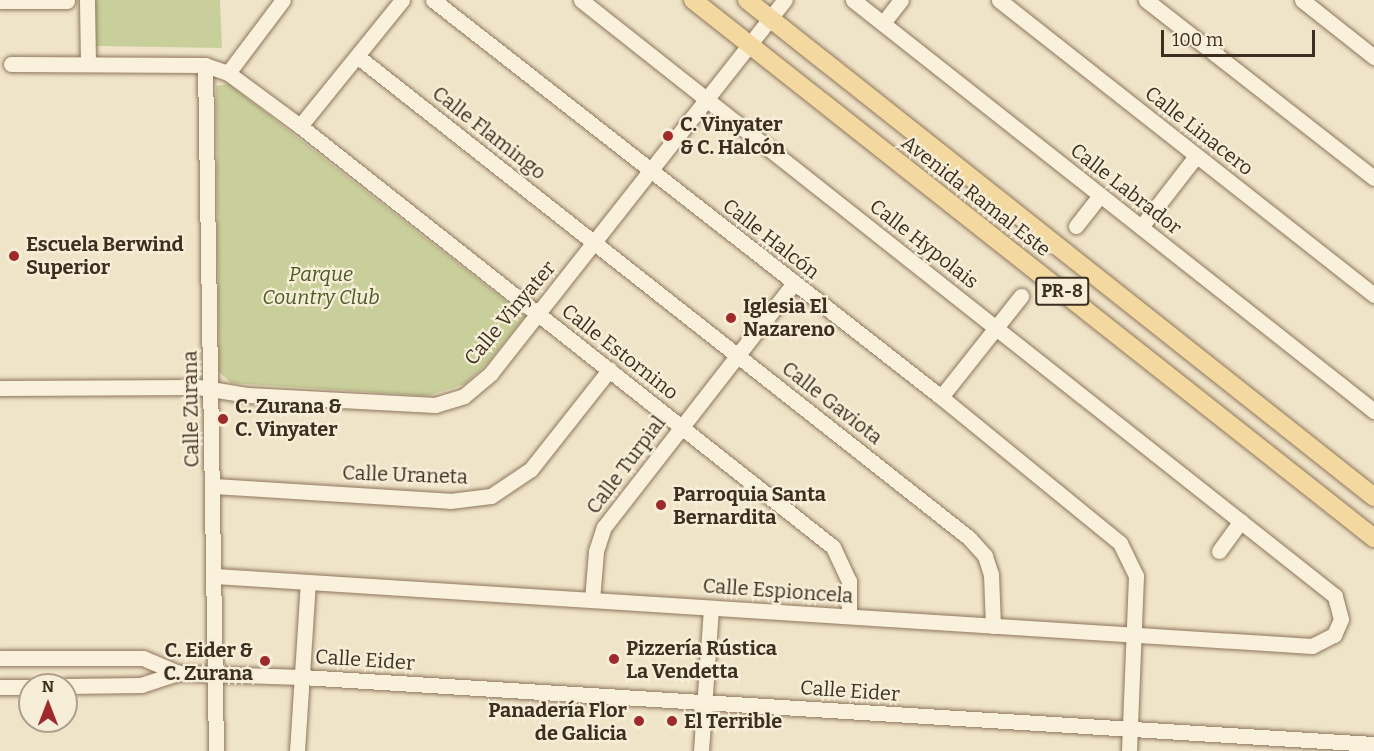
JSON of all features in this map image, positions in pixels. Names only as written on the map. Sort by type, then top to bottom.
[{"type":"main road","name":"Avenida Ramal Este","points":[[693,0],[1374,538]]},
{"type":"main road","name":"Avenida Ramal Este","points":[[747,0],[1374,497]]},
{"type":"street","points":[[87,0],[88,63]]},
{"type":"street","points":[[228,73],[283,0]]},
{"type":"street","points":[[300,126],[402,0]]},
{"type":"street","name":"Calle Halcón","points":[[433,0],[793,284],[941,397],[1120,543],[1136,576],[1136,635],[1129,751]]},
{"type":"street","name":"Calle Hypolais","points":[[580,0],[1335,596],[1341,619],[1335,633]]},
{"type":"street","name":"Calle Vinyater","points":[[0,388],[198,387],[212,392],[435,405],[464,396],[491,373],[785,0]]},
{"type":"street","name":"Calle Labrador","points":[[853,0],[1374,411]]},
{"type":"street","points":[[883,23],[901,0]]},
{"type":"street","name":"Calle Linacero","points":[[999,0],[1374,295]]},
{"type":"street","points":[[1146,0],[1374,178]]},
{"type":"street","points":[[1302,0],[1374,57]]},
{"type":"street","points":[[0,2],[67,1]]},
{"type":"street","name":"Calle Flamingo","points":[[357,56],[594,242]]},
{"type":"street","name":"Calle Estornino","points":[[11,64],[205,65],[228,73],[300,126],[833,547],[849,581],[849,616]]},
{"type":"street","name":"Calle Zurana","points":[[205,65],[214,486],[216,751]]},
{"type":"street","points":[[1141,227],[1196,156]]},
{"type":"street","points":[[1076,226],[1100,195]]},
{"type":"street","name":"Calle Gaviota","points":[[594,242],[969,538],[985,556],[991,574],[993,626]]},
{"type":"street","name":"Calle Turpial","points":[[592,600],[596,551],[604,527],[793,284]]},
{"type":"street","points":[[941,397],[1021,296]]},
{"type":"street","name":"Calle Uraneta","points":[[214,486],[450,501],[491,496],[531,470],[610,369]]},
{"type":"street","points":[[1219,551],[1241,520]]},
{"type":"street","name":"Calle Espioncela","points":[[215,576],[1312,646],[1335,633]]},
{"type":"street","points":[[297,751],[308,583]]},
{"type":"street","points":[[701,751],[711,608]]},
{"type":"street","name":"Calle Eider","points":[[0,658],[143,658],[179,673]]},
{"type":"street","name":"Calle Eider","points":[[78,686],[141,685],[179,673],[216,673],[1374,744]]},
{"type":"street","points":[[0,687],[18,687]]},
{"type":"green space","points":[[94,0],[220,0],[222,48],[96,46]]},
{"type":"green space","name":"Parque Country Club","points":[[229,84],[525,316],[487,364],[465,384],[428,396],[231,383],[219,372],[216,86]]},
{"type":"place","name":"C. Vinyater & C. Halcón","points":[[668,136]]},
{"type":"place","name":"Escuela Berwind Superior","points":[[14,256]]},
{"type":"place","name":"Iglesia El Nazareno","points":[[731,318]]},
{"type":"place","name":"C. Zurana & C. Vinyater","points":[[223,419]]},
{"type":"place","name":"Parroquia Santa Bernardita","points":[[661,505]]},
{"type":"place","name":"Pizzería Rústica La Vendetta","points":[[614,659]]},
{"type":"place","name":"C. Eider & C. Zurana","points":[[265,661]]},
{"type":"place","name":"Panadería Flor de Galicia","points":[[639,721]]},
{"type":"place","name":"El Terrible","points":[[672,721]]}]
